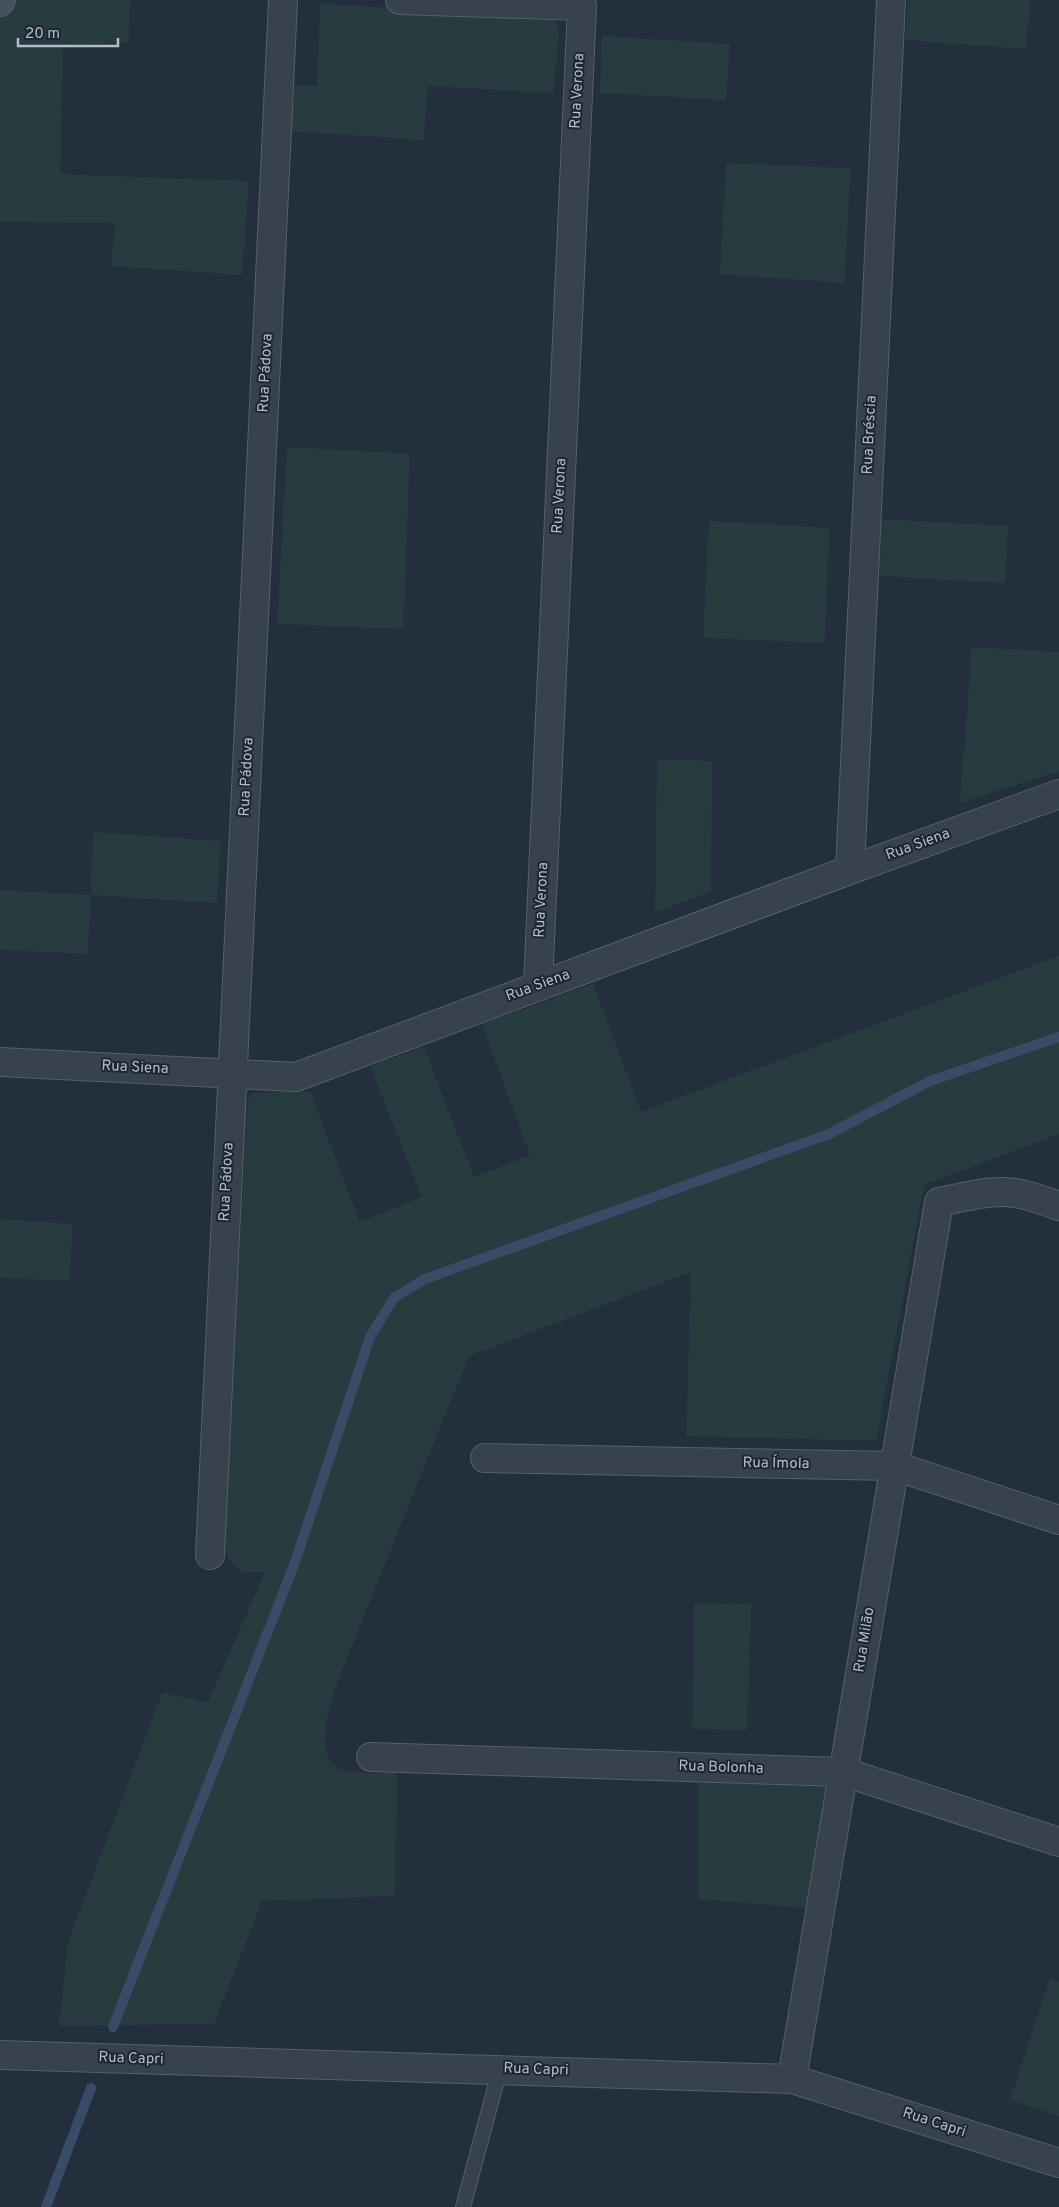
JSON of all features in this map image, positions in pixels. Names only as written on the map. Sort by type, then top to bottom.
[{"type":"street","name":"Rua Pádova","points":[[210,1555],[283,0]]},
{"type":"street","name":"Rua Verona","points":[[400,0],[582,6],[538,986]]},
{"type":"street","name":"Rua Bréscia","points":[[850,870],[891,0]]},
{"type":"street","name":"Rua Siena","points":[[0,1062],[296,1076],[1059,794]]},
{"type":"street","name":"Rua Milão","points":[[792,2078],[939,1202],[990,1192],[1005,1192],[1022,1194],[1059,1206]]},
{"type":"street","name":"Rua Ímola","points":[[485,1458],[894,1466],[1059,1520]]},
{"type":"street","name":"Rua Bolonha","points":[[371,1757],[844,1772],[1059,1842]]},
{"type":"street","name":"Rua Capri","points":[[0,2055],[792,2078],[1059,2163]]},
{"type":"lane","points":[[463,2207],[500,2069]]},
{"type":"green space","points":[[4,0],[130,0],[129,43],[63,45],[60,174],[249,181],[242,275],[111,266],[115,223],[0,222],[0,7]]},
{"type":"green space","points":[[908,0],[1030,0],[1026,49],[905,40]]},
{"type":"green space","points":[[320,4],[554,16],[559,35],[553,93],[428,86],[424,140],[291,131],[295,86],[317,86]]},
{"type":"green space","points":[[602,36],[730,44],[726,100],[600,93]]},
{"type":"green space","points":[[726,163],[851,168],[844,283],[720,274]]},
{"type":"green space","points":[[287,447],[410,454],[403,629],[277,624]]},
{"type":"green space","points":[[881,519],[1008,526],[1005,583],[880,576]]},
{"type":"green space","points":[[709,521],[829,528],[825,643],[703,638]]},
{"type":"green space","points":[[972,647],[1059,652],[1059,771],[960,803]]},
{"type":"green space","points":[[657,759],[712,761],[711,892],[655,912]]},
{"type":"green space","points":[[93,832],[221,841],[217,903],[91,895]]},
{"type":"green space","points":[[0,890],[91,895],[88,954],[0,950]]},
{"type":"green space","points":[[1059,956],[1059,1134],[924,1185],[876,1441],[686,1436],[691,1272],[469,1356],[334,1691],[325,1730],[327,1754],[333,1763],[343,1770],[359,1773],[397,1772],[395,1896],[262,1901],[214,2024],[59,2026],[68,1942],[162,1693],[208,1702],[265,1572],[242,1572],[228,1559],[224,1544],[246,1129],[248,1099],[253,1093],[310,1091],[360,1222],[422,1197],[370,1066],[424,1047],[474,1177],[530,1155],[482,1024],[593,984],[641,1112]]},
{"type":"green space","points":[[0,1219],[73,1224],[69,1281],[0,1278]]},
{"type":"green space","points":[[694,1603],[751,1604],[747,1730],[692,1729]]},
{"type":"green space","points":[[698,1774],[827,1782],[806,1908],[698,1899]]},
{"type":"green space","points":[[1050,1979],[1059,1981],[1059,2116],[1010,2100]]},
{"type":"waterway","points":[[113,2027],[294,1565],[370,1337],[394,1298],[425,1279],[829,1134],[930,1081],[1059,1037]]},
{"type":"waterway","points":[[46,2207],[91,2088]]}]
